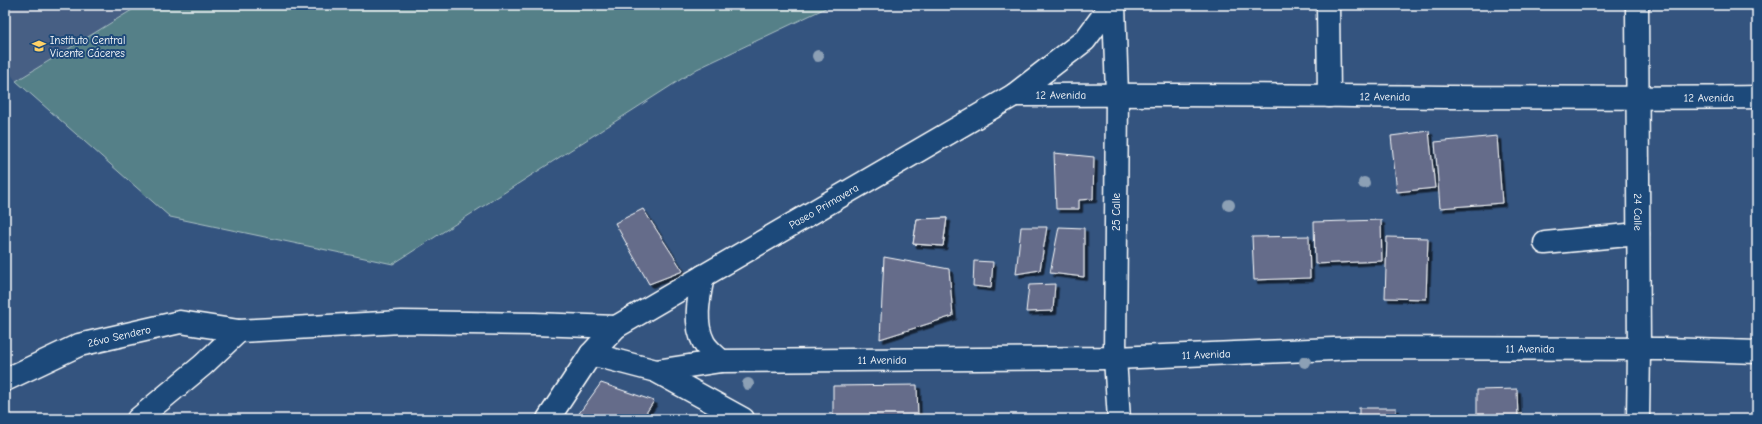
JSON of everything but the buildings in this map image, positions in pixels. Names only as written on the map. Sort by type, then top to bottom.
[{"type":"street","name":"25 Calle","points":[[1113,5],[1117,94],[1115,358],[1119,419]]},
{"type":"street","name":"Paseo Primavera","points":[[548,419],[591,354],[616,327],[1014,95],[1085,40],[1113,5]]},
{"type":"street","points":[[1328,5],[1329,96]]},
{"type":"street","name":"24 Calle","points":[[1636,5],[1639,350],[1638,419]]},
{"type":"street","name":"12 Avenida","points":[[1014,95],[1117,94],[1637,98],[1757,97]]},
{"type":"street","points":[[1545,243],[1638,234]]},
{"type":"street","points":[[703,276],[698,304],[699,328],[704,344],[721,361]]},
{"type":"street","name":"26vo Sendero","points":[[5,380],[79,345],[180,322],[239,331],[401,322],[616,327]]},
{"type":"street","points":[[138,419],[203,365],[239,331]]},
{"type":"street","name":"11 Avenida","points":[[656,371],[721,361],[1115,358],[1357,348],[1757,352]]},
{"type":"street","points":[[591,354],[656,371],[743,419]]},
{"type":"shaded area","name":"Instituto Central Vicente Cáceres","points":[[5,5],[140,5],[16,81],[5,66]]},
{"type":"green space","points":[[140,5],[832,5],[697,69],[393,264],[170,217],[16,81]]},
{"type":"place","name":"Instituto Central Vicente Cáceres","points":[[39,46]]}]
